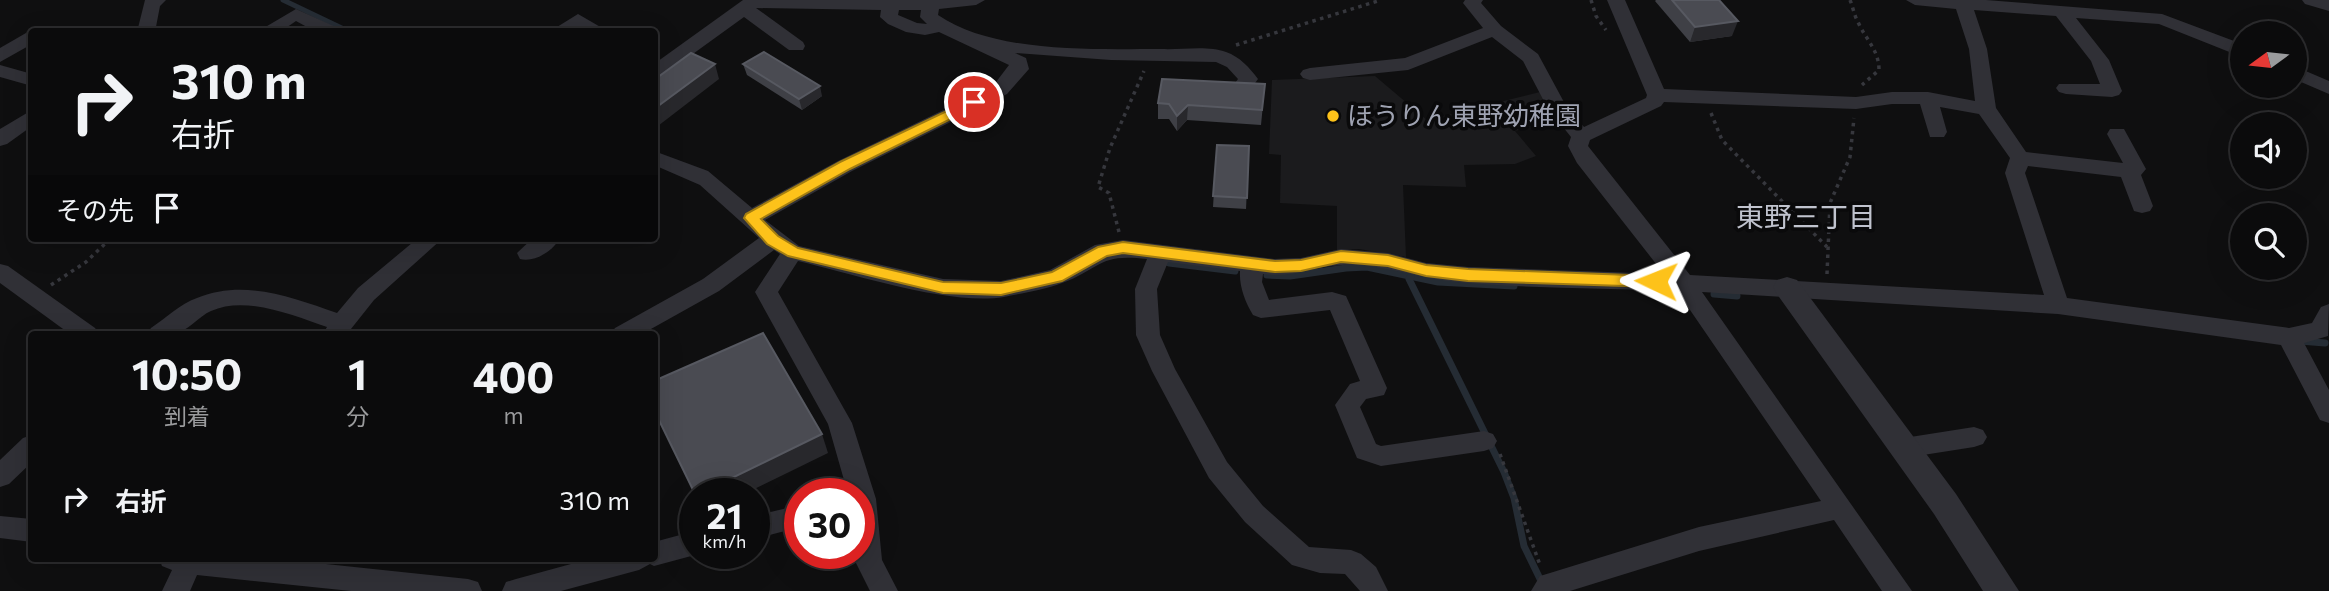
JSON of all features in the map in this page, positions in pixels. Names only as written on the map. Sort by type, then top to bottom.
[{"type":"street","points":[[147,28],[151,4],[157,0]]},
{"type":"street","points":[[658,66],[751,3],[931,5],[976,0]]},
{"type":"street","points":[[1474,0],[1472,3],[1494,30],[1531,58],[1557,107],[1581,136]]},
{"type":"street","points":[[1616,0],[1657,95],[1654,102],[1581,136],[1578,146],[1584,158],[1683,282],[1898,591]]},
{"type":"street","points":[[1915,0],[2162,19],[2230,46]]},
{"type":"street","points":[[2155,0],[2162,19]]},
{"type":"street","points":[[2311,0],[2329,6]]},
{"type":"street","points":[[1963,2],[1978,49],[1986,109],[2020,158],[2129,171],[2136,169],[2117,134]]},
{"type":"street","points":[[891,5],[889,18],[901,24],[928,31],[937,27]]},
{"type":"street","points":[[751,218],[845,166],[1000,90],[1019,69],[1019,62],[937,27],[929,18],[931,5]]},
{"type":"street","points":[[744,8],[796,46]]},
{"type":"street","points":[[2063,13],[2100,60],[2112,91],[2066,88]]},
{"type":"street","points":[[273,28],[296,14],[323,28]]},
{"type":"street","points":[[564,28],[578,19],[593,28]]},
{"type":"street","points":[[1310,74],[1408,64],[1494,30]]},
{"type":"street","points":[[0,56],[26,39]]},
{"type":"street","points":[[972,40],[1065,52],[1219,56],[1234,63],[1248,79],[1243,86]]},
{"type":"street","points":[[0,71],[28,79]]},
{"type":"street","points":[[2307,78],[2329,88]]},
{"type":"street","points":[[1657,95],[1856,103],[1892,98],[1928,98],[1986,109]]},
{"type":"street","points":[[1928,98],[1937,132]]},
{"type":"street","points":[[0,139],[28,119]]},
{"type":"street","points":[[2020,158],[2015,173],[2058,305]]},
{"type":"street","points":[[658,159],[678,165],[712,183],[783,246],[943,287],[1001,289],[1056,277],[1103,251],[1123,248],[1252,264],[1301,266],[1341,257],[1388,261],[1426,271],[1468,275],[1787,287],[2058,305],[2289,337],[2320,330],[2329,313]]},
{"type":"street","points":[[2129,171],[2142,206]]},
{"type":"street","points":[[164,331],[205,304],[233,296],[288,305],[338,329],[373,290],[427,242]]},
{"type":"street","points":[[528,253],[543,242]]},
{"type":"street","points":[[628,331],[783,246]]},
{"type":"street","points":[[783,246],[766,292],[840,423],[855,478]]},
{"type":"street","points":[[1160,253],[1146,289],[1147,335],[1218,470],[1254,514],[1302,557],[1320,561],[1351,562],[1366,576],[1374,591]]},
{"type":"street","points":[[1252,264],[1251,282],[1261,309],[1332,300],[1338,302],[1375,388],[1359,391],[1347,405],[1366,451],[1381,456],[1491,445]]},
{"type":"street","points":[[0,272],[83,331]]},
{"type":"street","points":[[1787,287],[1904,448],[2002,591]]},
{"type":"street","points":[[2289,337],[2329,413]]},
{"type":"street","points":[[1904,448],[1974,437]]},
{"type":"street","points":[[0,476],[28,448]]},
{"type":"street","points":[[1548,588],[1699,539],[1838,508]]},
{"type":"street","points":[[0,527],[28,530]]},
{"type":"street","points":[[658,553],[679,548]]},
{"type":"street","points":[[176,591],[183,562]]},
{"type":"street","points":[[202,562],[468,591]]},
{"type":"street","points":[[516,591],[624,562]]},
{"type":"street","points":[[873,569],[884,591]]},
{"type":"path","points":[[1219,56],[1224,48],[1381,0]]},
{"type":"path","points":[[1828,290],[1830,203],[1850,157],[1856,92],[1879,70],[1880,59],[1859,24],[1850,0]]},
{"type":"path","points":[[1123,248],[1109,193],[1098,187],[1110,148],[1146,66]]},
{"type":"path","points":[[1705,98],[1722,140],[1827,247]]},
{"type":"path","points":[[34,295],[86,262],[107,242]]},
{"type":"path","points":[[1491,445],[1512,478],[1530,546],[1548,588]]},
{"type":"shaded area","points":[[1375,76],[1427,120],[1544,91],[1566,123],[1552,120],[1515,131],[1536,156],[1515,164],[1464,165],[1466,187],[1403,185],[1406,257],[1359,249],[1337,250],[1337,206],[1280,203],[1281,155],[1269,154],[1272,80]]},
{"type":"building","points":[[1672,0],[1719,0],[1738,21],[1695,27]]},
{"type":"building","points":[[764,52],[820,86],[799,99],[743,64]]},
{"type":"building","points":[[691,53],[715,64],[658,106],[658,77]]},
{"type":"building","points":[[1162,79],[1265,84],[1262,110],[1188,105],[1177,116],[1169,104],[1158,103]]},
{"type":"building","points":[[1217,145],[1249,146],[1247,198],[1213,196]]},
{"type":"building","points":[[763,333],[822,434],[732,478],[687,478],[658,418],[658,379]]},
{"type":"waterway","points":[[283,0],[342,28]]},
{"type":"waterway","points":[[1165,263],[1184,265]]},
{"type":"waterway","points":[[1169,263],[1235,271]]},
{"type":"waterway","points":[[1267,275],[1290,276],[1367,267],[1411,276]]},
{"type":"waterway","points":[[1411,276],[1438,282],[1514,286]]},
{"type":"waterway","points":[[1411,276],[1409,279],[1504,472],[1514,498],[1524,546],[1542,583],[1537,591]]},
{"type":"waterway","points":[[1714,294],[1737,296]]},
{"type":"waterway","points":[[2300,341],[2325,343]]},
{"type":"place","name":"ほうりん東野幼稚園","points":[[1333,116]]},
{"type":"district","name":"東野三丁目","points":[[1806,217]]},
{"type":"route","points":[[974,102],[845,166],[751,218],[772,240],[793,252],[943,287],[1001,289],[1020,285],[1056,277],[1103,251],[1123,248],[1275,267],[1301,266],[1341,257],[1388,261],[1426,271],[1468,275],[1656,281]]}]
